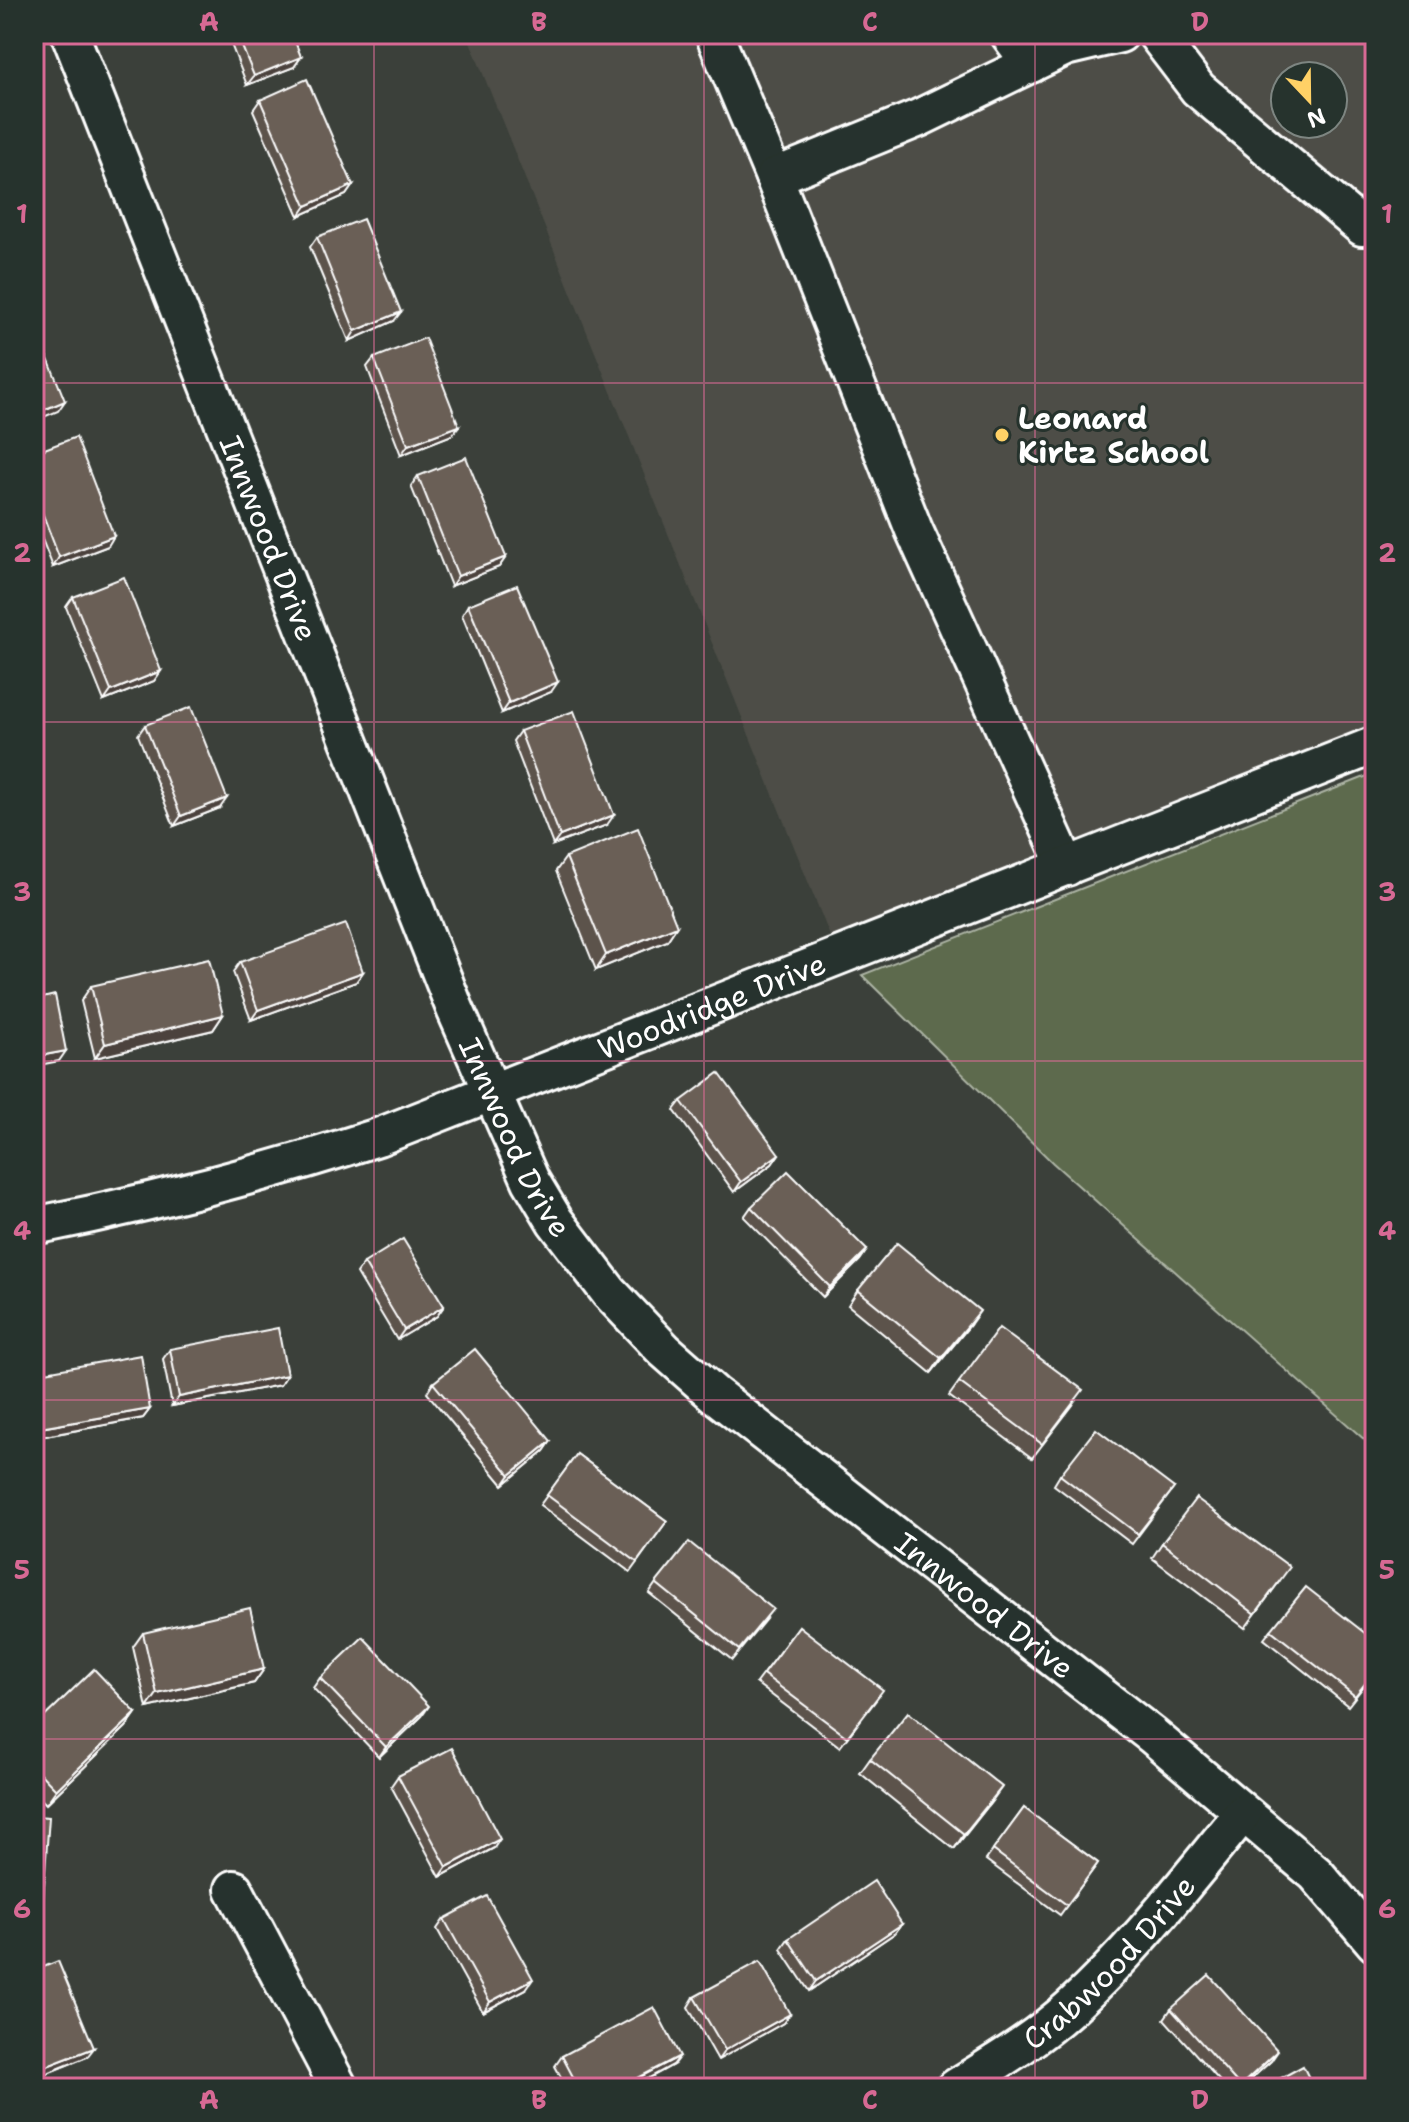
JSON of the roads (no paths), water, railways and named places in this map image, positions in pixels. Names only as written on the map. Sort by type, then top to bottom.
[{"type":"street","name":"Innwood Drive","points":[[70,34],[455,1009],[531,1181],[555,1221],[609,1292],[664,1350],[714,1394],[1153,1736],[1316,1874],[1375,1943]]},
{"type":"street","points":[[714,34],[914,530],[1067,867]]},
{"type":"street","points":[[1009,34],[1031,64]]},
{"type":"street","points":[[774,177],[919,118],[1065,47],[1120,34]]},
{"type":"street","points":[[1156,34],[1198,89],[1362,227],[1375,225]]},
{"type":"street","name":"Woodridge Drive","points":[[34,1226],[130,1207],[265,1173],[378,1137],[1375,745]]},
{"type":"street","name":"Crabwood Drive","points":[[955,2088],[1026,2042],[1069,2009],[1118,1962],[1243,1813]]},
{"type":"street","points":[[234,1889],[339,2088]]},
{"type":"place","name":"Leonard Kirtz School","points":[[1002,435]]}]
